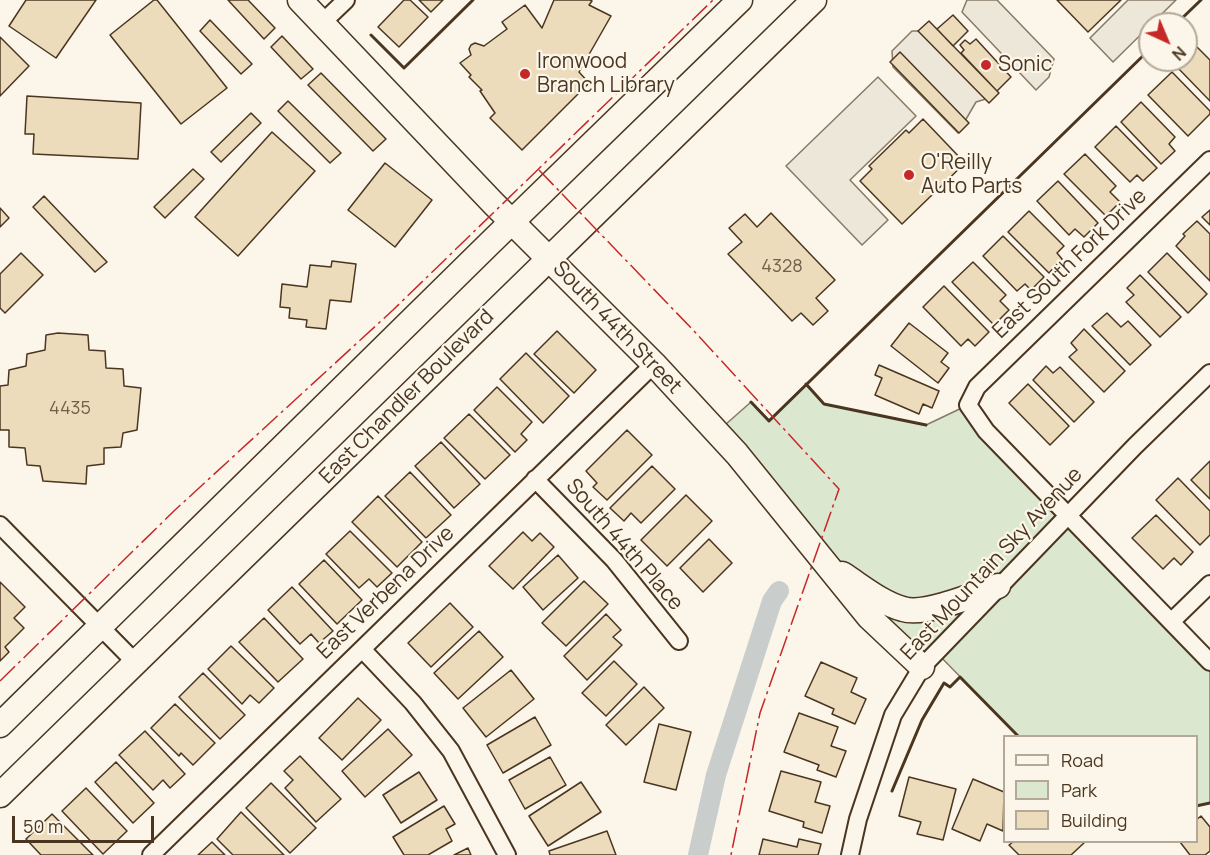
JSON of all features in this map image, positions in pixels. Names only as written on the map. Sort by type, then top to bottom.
[{"type":"main road","name":"South 44th Street","points":[[300,0],[512,222],[654,364],[737,454],[868,617],[922,667]]},
{"type":"main road","points":[[0,725],[740,0]]},
{"type":"main road","name":"East Chandler Boulevard","points":[[0,795],[814,0]]},
{"type":"main road","points":[[825,562],[891,604],[906,610],[932,608],[998,586]]},
{"type":"street","points":[[322,23],[346,0]]},
{"type":"street","name":"East South Fork Drive","points":[[1069,515],[986,431],[968,405],[977,387],[1210,160]]},
{"type":"street","name":"East Verbena Drive","points":[[151,855],[654,364]]},
{"type":"street","name":"East Mountain Sky Avenue","points":[[853,854],[858,819],[893,715],[922,667],[1135,446],[1210,373]]},
{"type":"street","name":"South 44th Place","points":[[535,479],[614,560],[679,641]]},
{"type":"street","points":[[1069,515],[1210,662]]},
{"type":"street","points":[[0,525],[136,663]]},
{"type":"street","points":[[1172,621],[1210,584]]},
{"type":"street","points":[[362,649],[413,703],[451,751],[507,855]]},
{"type":"green space","points":[[806,384],[824,404],[926,425],[968,405],[1210,662],[1210,803],[1198,806],[1198,735],[1017,735],[936,652],[922,667],[717,432],[751,402],[769,420]]},
{"type":"shaded area","points":[[967,0],[997,0],[1054,59],[1049,77],[1036,90],[962,12]]},
{"type":"shaded area","points":[[1128,0],[1176,0],[1164,12],[1138,12],[1138,37],[1113,62],[1090,38]]},
{"type":"shaded area","points":[[912,31],[926,31],[989,98],[976,102],[958,133],[893,67],[892,51]]},
{"type":"shaded area","points":[[878,77],[916,116],[850,180],[888,220],[862,245],[786,166]]},
{"type":"building","points":[[26,0],[96,0],[56,58],[9,26]]},
{"type":"building","points":[[157,0],[227,88],[181,124],[110,35]]},
{"type":"building","points":[[228,0],[248,0],[275,28],[264,39]]},
{"type":"building","points":[[404,0],[410,0],[428,17],[399,47],[378,27]]},
{"type":"building","points":[[419,0],[443,0],[431,12]]},
{"type":"building","name":"Ironwood Branch Library","points":[[554,0],[590,0],[592,1],[589,5],[611,16],[579,72],[589,83],[522,150],[490,118],[495,113],[480,91],[482,90],[469,77],[471,75],[460,63],[471,55],[469,49],[471,45],[475,43],[484,46],[507,29],[502,22],[525,5],[542,28]]},
{"type":"building","points":[[1057,0],[1121,0],[1088,32]]},
{"type":"building","points":[[953,15],[968,31],[953,46],[937,29]]},
{"type":"building","points":[[210,20],[252,64],[241,74],[200,31]]},
{"type":"building","points":[[929,21],[999,93],[989,103],[918,31]]},
{"type":"building","points":[[282,36],[313,69],[301,79],[271,47]]},
{"type":"building","points":[[0,37],[29,66],[0,96]]},
{"type":"building","name":"Sonic","points":[[976,39],[1011,77],[997,91],[961,53],[964,50],[960,45],[965,40],[970,44]]},
{"type":"building","points":[[1198,48],[1210,60],[1210,101],[1182,72],[1198,72]]},
{"type":"building","points":[[900,52],[969,123],[959,133],[890,62]]},
{"type":"building","points":[[1172,72],[1210,111],[1210,114],[1188,136],[1148,95]]},
{"type":"building","points":[[321,73],[386,139],[373,151],[308,85]]},
{"type":"building","points":[[27,96],[141,103],[138,159],[33,154],[34,134],[25,134]]},
{"type":"building","points":[[288,101],[341,153],[330,163],[278,111]]},
{"type":"building","points":[[1141,102],[1175,137],[1169,144],[1175,151],[1161,164],[1121,122]]},
{"type":"building","points":[[251,113],[261,123],[221,162],[211,152]]},
{"type":"building","name":"O'Reilly Auto Parts","points":[[923,119],[965,163],[902,224],[860,181],[872,169],[869,166],[906,130],[909,133]]},
{"type":"building","points":[[1116,126],[1157,168],[1143,181],[1137,175],[1130,182],[1095,147]]},
{"type":"building","points":[[272,132],[315,171],[238,256],[195,217]]},
{"type":"building","points":[[1085,154],[1116,186],[1110,192],[1120,202],[1106,216],[1064,174]]},
{"type":"building","points":[[385,163],[432,200],[395,247],[348,210]]},
{"type":"building","points":[[193,169],[204,179],[165,218],[154,207]]},
{"type":"building","points":[[1058,181],[1098,223],[1084,237],[1075,229],[1069,235],[1037,201]]},
{"type":"building","points":[[44,196],[107,262],[95,272],[33,207]]},
{"type":"building","points":[[0,208],[9,218],[0,227]]},
{"type":"building","points":[[1210,210],[1210,225],[1202,217]]},
{"type":"building","points":[[1029,211],[1064,246],[1057,253],[1062,259],[1049,273],[1008,232]]},
{"type":"building","points":[[771,213],[835,280],[816,298],[828,311],[813,325],[801,313],[792,321],[728,254],[742,242],[729,228],[745,214],[757,227]]},
{"type":"building","points":[[1197,221],[1210,234],[1210,281],[1176,246],[1185,236],[1183,234]]},
{"type":"building","points":[[1003,236],[1044,277],[1031,290],[1025,284],[1017,291],[983,256]]},
{"type":"building","points":[[21,253],[43,275],[5,313],[0,308],[0,274]]},
{"type":"building","points":[[1167,253],[1207,294],[1188,313],[1148,272]]},
{"type":"building","points":[[332,261],[356,264],[351,302],[330,300],[326,329],[306,327],[307,320],[289,318],[290,308],[280,307],[282,284],[307,287],[310,265],[331,267]]},
{"type":"building","points":[[973,262],[1006,295],[1000,301],[1009,310],[994,325],[952,282]]},
{"type":"building","points":[[1140,275],[1181,317],[1160,337],[1126,302],[1134,295],[1127,288]]},
{"type":"building","points":[[944,286],[989,332],[975,346],[968,339],[961,346],[923,307]]},
{"type":"building","points":[[1107,313],[1121,327],[1128,321],[1151,345],[1130,365],[1092,326]]},
{"type":"building","points":[[909,323],[948,353],[941,362],[949,368],[938,383],[891,346]]},
{"type":"building","points":[[1084,329],[1125,371],[1104,392],[1069,357],[1077,350],[1071,343]]},
{"type":"building","points":[[557,331],[596,370],[574,393],[534,354]]},
{"type":"building","points":[[58,333],[88,335],[89,350],[105,351],[106,368],[123,369],[124,386],[141,388],[137,430],[123,433],[121,447],[104,448],[104,464],[87,466],[86,484],[43,481],[40,466],[27,465],[25,448],[9,447],[9,430],[0,430],[0,386],[8,385],[9,370],[26,366],[27,354],[45,350],[46,335]]},
{"type":"building","points":[[526,353],[569,396],[543,423],[500,379]]},
{"type":"building","points":[[879,365],[939,391],[932,408],[923,404],[919,414],[875,395],[882,378],[875,375]]},
{"type":"building","points":[[1046,366],[1053,373],[1060,367],[1094,402],[1074,422],[1033,380]]},
{"type":"building","points":[[1028,384],[1069,426],[1050,445],[1009,403]]},
{"type":"building","points":[[497,387],[532,422],[521,434],[527,440],[515,452],[474,410]]},
{"type":"building","points":[[469,414],[510,455],[485,479],[444,438]]},
{"type":"building","points":[[627,430],[652,455],[607,500],[593,487],[597,483],[586,471]]},
{"type":"building","points":[[441,442],[480,484],[454,508],[415,466]]},
{"type":"building","points":[[1210,461],[1210,499],[1191,480]]},
{"type":"building","points":[[652,466],[675,489],[641,523],[631,513],[624,521],[610,508]]},
{"type":"building","points":[[410,472],[451,515],[426,538],[385,496]]},
{"type":"building","points":[[1178,478],[1210,511],[1210,535],[1200,545],[1156,500]]},
{"type":"building","points":[[686,495],[712,521],[667,566],[641,540]]},
{"type":"building","points":[[378,496],[422,542],[397,567],[352,522]]},
{"type":"building","points":[[1156,515],[1193,552],[1181,565],[1174,558],[1163,569],[1132,538]]},
{"type":"building","points":[[350,531],[392,573],[377,587],[369,579],[359,588],[326,554]]},
{"type":"building","points":[[523,532],[532,541],[540,533],[554,547],[513,589],[489,566]]},
{"type":"building","points":[[709,539],[732,563],[703,592],[680,568]]},
{"type":"building","points":[[558,555],[578,578],[543,610],[523,587]]},
{"type":"building","points":[[324,560],[362,600],[337,624],[299,584]]},
{"type":"building","points":[[584,581],[608,604],[566,646],[542,623]]},
{"type":"building","points":[[0,582],[25,607],[14,618],[24,628],[5,647],[9,652],[0,661]]},
{"type":"building","points":[[292,587],[333,631],[319,643],[311,634],[300,644],[268,610]]},
{"type":"building","points":[[450,603],[473,627],[431,667],[408,643]]},
{"type":"building","points":[[606,614],[621,630],[613,637],[622,645],[587,680],[564,656]]},
{"type":"building","points":[[264,618],[303,659],[278,682],[239,642]]},
{"type":"building","points":[[479,631],[503,657],[458,699],[434,673]]},
{"type":"building","points":[[231,646],[274,688],[259,703],[250,695],[242,704],[208,669]]},
{"type":"building","points":[[614,661],[637,684],[606,716],[582,693]]},
{"type":"building","points":[[821,662],[857,678],[851,692],[866,699],[855,724],[832,714],[834,709],[805,696]]},
{"type":"building","points":[[511,670],[534,699],[486,737],[463,708]]},
{"type":"building","points":[[203,673],[245,715],[220,739],[179,697]]},
{"type":"building","points":[[644,687],[664,708],[626,745],[606,725]]},
{"type":"building","points":[[358,698],[381,720],[342,760],[319,738]]},
{"type":"building","points":[[175,704],[215,743],[193,765],[181,753],[179,756],[151,728]]},
{"type":"building","points":[[799,713],[838,727],[831,746],[846,751],[836,777],[817,770],[819,765],[784,752]]},
{"type":"building","points":[[535,717],[551,745],[503,773],[487,745]]},
{"type":"building","points":[[659,724],[691,732],[676,790],[644,782]]},
{"type":"building","points":[[388,729],[412,755],[365,797],[342,771]]},
{"type":"building","points":[[145,731],[185,774],[170,788],[163,780],[153,790],[119,755]]},
{"type":"building","points":[[300,756],[341,799],[316,822],[285,788],[293,780],[284,771]]},
{"type":"building","points":[[550,757],[566,785],[525,809],[509,780]]},
{"type":"building","points":[[116,762],[154,803],[133,823],[95,782]]},
{"type":"building","points":[[781,771],[821,782],[815,802],[830,806],[822,833],[803,827],[804,822],[769,811]]},
{"type":"building","points":[[419,772],[437,800],[401,823],[383,795]]},
{"type":"building","points":[[909,777],[956,789],[943,840],[917,834],[921,822],[899,816]]},
{"type":"building","points":[[973,779],[1003,792],[1003,831],[987,824],[980,841],[952,829]]},
{"type":"building","points":[[581,782],[601,812],[548,846],[529,816]]},
{"type":"building","points":[[271,783],[316,828],[290,853],[246,808]]},
{"type":"building","points":[[86,788],[127,831],[103,854],[62,811]]},
{"type":"building","points":[[444,806],[455,824],[446,829],[452,841],[428,855],[404,855],[393,837]]},
{"type":"building","points":[[241,812],[284,855],[233,855],[217,839]]},
{"type":"building","points":[[52,814],[93,855],[41,855],[26,839]]},
{"type":"building","points":[[1201,816],[1210,827],[1210,851],[1205,855],[1190,855],[1181,843],[1198,843],[1198,818]]},
{"type":"building","points":[[607,831],[616,855],[550,855],[549,851]]},
{"type":"building","points":[[763,839],[797,847],[799,839],[821,844],[818,855],[759,855]]},
{"type":"building","points":[[212,842],[225,855],[198,855]]},
{"type":"building","points":[[1012,843],[1084,843],[1071,855],[1019,855],[1009,845]]},
{"type":"building","points":[[468,848],[471,855],[454,855]]},
{"type":"waterway","points":[[698,855],[716,775],[772,601],[779,591]]},
{"type":"wall","points":[[371,35],[404,68],[473,0]]},
{"type":"wall","points":[[1188,12],[1201,0]]},
{"type":"wall","points":[[751,402],[769,421],[1138,61]]},
{"type":"wall","points":[[806,384],[824,404],[926,425]]},
{"type":"wall","points":[[892,791],[922,720],[944,683],[950,687],[960,677],[1017,735]]},
{"type":"wall","points":[[1198,806],[1210,803]]},
{"type":"power","points":[[0,681],[175,510],[393,310],[713,0]]},
{"type":"power","points":[[539,170],[694,331],[839,489],[760,713],[731,855]]},
{"type":"place","name":"Sonic","points":[[986,65]]},
{"type":"place","name":"Ironwood Branch Library","points":[[525,74]]},
{"type":"place","name":"O'Reilly Auto Parts","points":[[909,175]]}]
